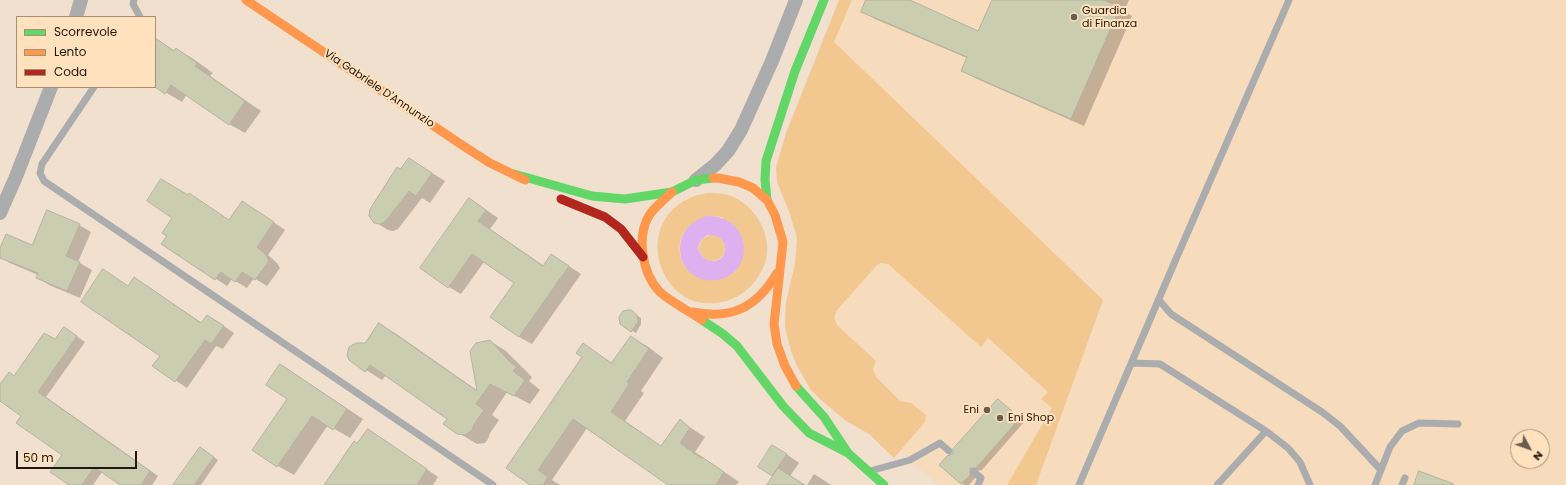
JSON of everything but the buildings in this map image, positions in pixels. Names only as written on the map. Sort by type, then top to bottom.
[{"type":"main road","name":"Via Gabriele D'Annunzio","points":[[246,0],[465,147],[490,163],[514,174]]},
{"type":"main road","points":[[767,200],[765,180],[766,161],[795,71],[824,0]]},
{"type":"main road","points":[[514,174],[592,196],[625,199],[672,192],[696,180],[718,178],[739,182],[753,188],[767,200],[775,215],[783,242],[778,270],[774,324],[777,344],[785,366],[796,386],[824,417],[848,453]]},
{"type":"main road","points":[[514,174],[549,194],[604,217],[621,229],[643,257]]},
{"type":"main road","points":[[672,192],[650,214],[643,234],[643,257],[645,267],[650,278],[660,292],[723,334],[737,346],[783,406],[809,432],[848,453],[884,485]]},
{"type":"main road","points":[[686,310],[702,314],[718,315],[733,313],[748,306],[761,297],[772,284],[778,270]]},
{"type":"street","points":[[72,0],[72,16]]},
{"type":"street","points":[[76,16],[82,0]]},
{"type":"street","points":[[696,180],[715,165],[728,152],[741,130],[772,61],[796,0]]},
{"type":"street","points":[[0,213],[51,88]]},
{"type":"lane","points":[[134,0],[133,4],[139,16]]},
{"type":"lane","points":[[1079,485],[1289,0]]},
{"type":"lane","points":[[93,88],[42,164],[40,173],[44,181],[493,485]]},
{"type":"lane","points":[[1159,300],[1171,314],[1322,412],[1340,426],[1381,470]]},
{"type":"lane","points":[[1132,363],[1160,364],[1266,430],[1288,448],[1300,462],[1310,485]]},
{"type":"lane","points":[[1376,485],[1390,447],[1402,432],[1419,423],[1458,424]]},
{"type":"lane","points":[[1217,485],[1266,430]]},
{"type":"lane","points":[[868,471],[910,460],[940,443],[949,451]]},
{"type":"lane","points":[[974,472],[981,478],[978,485]]},
{"type":"lane","points":[[1402,485],[1405,478]]},
{"type":"shaded area","points":[[839,0],[852,0],[834,42],[1103,300],[1036,485],[1007,485],[1052,408],[1041,399],[1048,392],[988,338],[981,347],[888,264],[881,263],[877,265],[838,309],[835,314],[835,318],[839,327],[876,361],[873,369],[876,377],[900,401],[911,403],[926,415],[925,422],[894,458],[869,434],[846,421],[821,400],[811,390],[797,366],[791,351],[785,327],[786,302],[795,264],[797,238],[790,214],[777,182],[776,167],[786,133]]},
{"type":"shaded area","points":[[852,0],[1566,0],[1566,485],[1036,485],[1103,300],[833,42]]},
{"type":"shaded area","points":[[707,193],[725,194],[741,201],[756,216],[766,236],[766,258],[760,274],[752,285],[743,293],[726,301],[701,303],[682,295],[667,279],[659,260],[658,239],[665,219],[681,202]],"holes":[[[708,216],[723,217],[735,271],[726,277],[716,279],[706,279],[697,276],[689,271],[683,264],[680,254],[682,235],[690,227]]]},
{"type":"shaded area","points":[[708,216],[723,219],[734,225],[741,235],[744,246],[743,258],[738,268],[729,276],[716,280],[702,279],[692,274],[684,265],[680,254],[681,242],[685,231],[694,222]],"holes":[[[707,235],[720,238],[725,247],[725,251],[721,258],[716,261],[710,261],[704,258],[698,248],[700,241]]]},
{"type":"shaded area","points":[[712,235],[721,239],[725,248],[721,257],[712,261],[703,257],[699,248],[703,239]]},
{"type":"shaded area","points":[[881,263],[892,267],[981,346],[988,338],[1048,392],[1042,399],[1052,408],[1007,485],[938,485],[900,451],[925,422],[926,415],[911,403],[900,401],[875,377],[873,369],[876,361],[839,327],[834,320],[835,313],[838,309],[877,265]]},
{"type":"traffic: fast","points":[[767,200],[765,180],[766,161],[795,71],[824,0]]},
{"type":"traffic: fast","points":[[514,174],[592,196],[625,199],[672,192],[696,180],[713,178]]},
{"type":"traffic: fast","points":[[702,320],[723,334],[737,346],[783,406],[809,433],[848,453],[884,485]]},
{"type":"traffic: fast","points":[[796,386],[824,417],[848,453]]},
{"type":"traffic: slow","points":[[246,0],[465,147],[490,163],[525,180]]},
{"type":"traffic: slow","points":[[713,178],[739,182],[753,188],[767,200],[775,215],[783,242],[774,324],[777,344],[785,366],[796,386]]},
{"type":"traffic: slow","points":[[672,192],[652,211],[646,223],[642,243],[645,264],[653,283],[662,294],[702,320]]},
{"type":"traffic: slow","points":[[693,312],[720,314],[742,308],[761,295],[777,273]]},
{"type":"traffic: jam","points":[[561,199],[605,217],[621,229],[643,257]]},
{"type":"place","name":"Guardia di Finanza","points":[[1074,17]]},
{"type":"place","name":"Eni","points":[[987,410]]},
{"type":"place","name":"Eni Shop","points":[[1000,418]]}]
